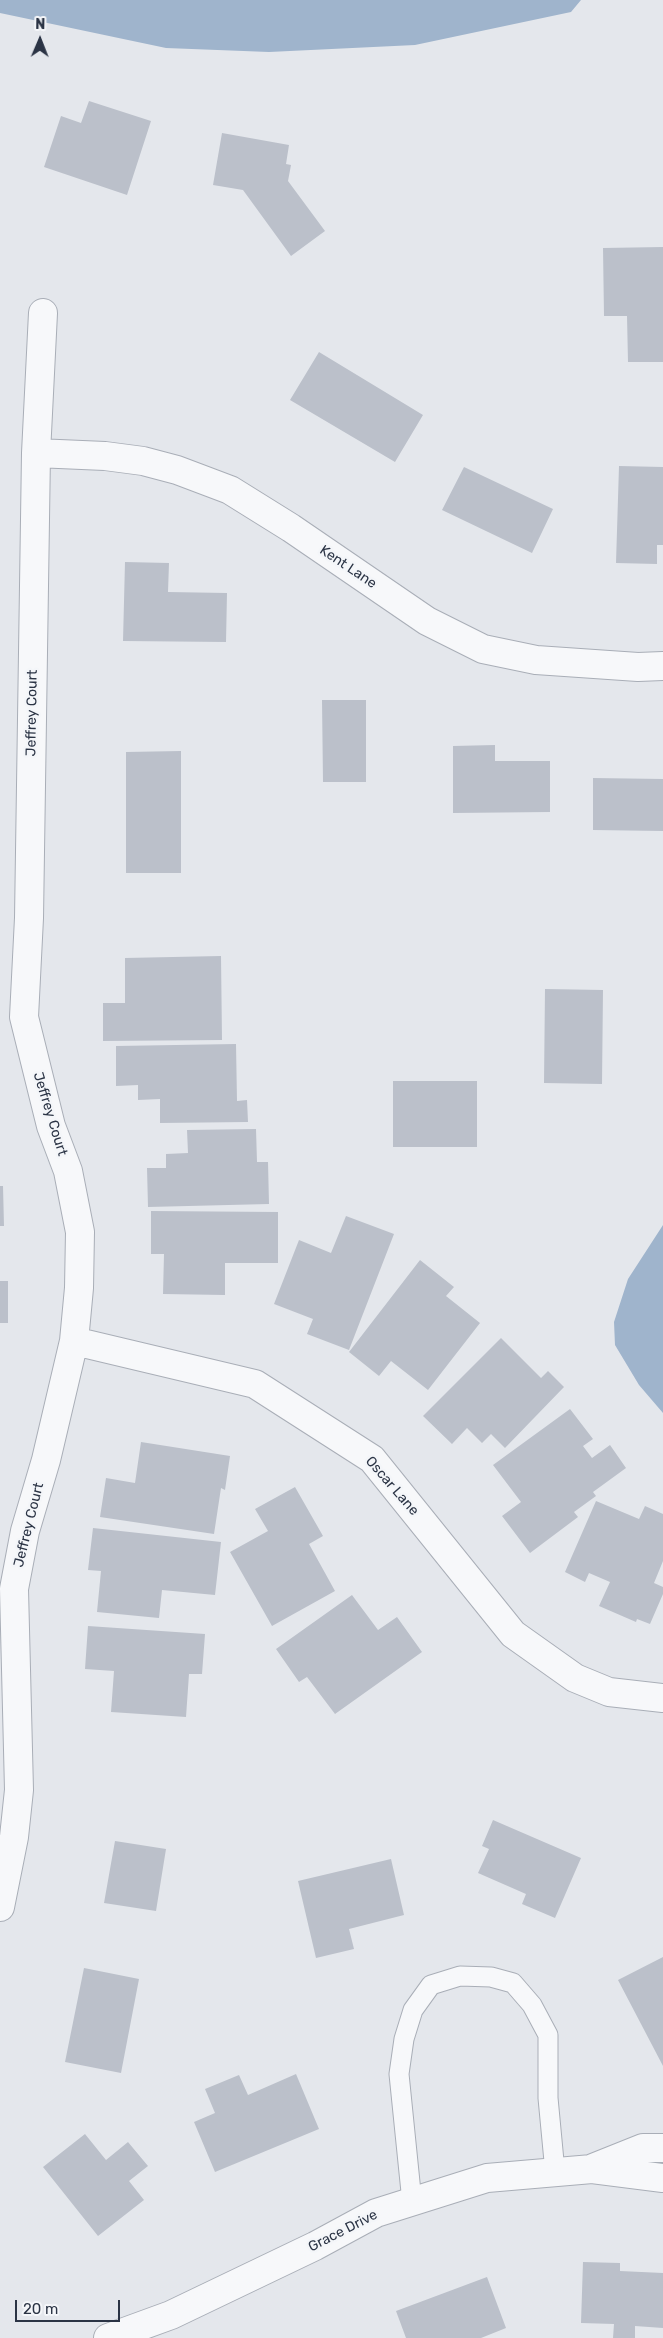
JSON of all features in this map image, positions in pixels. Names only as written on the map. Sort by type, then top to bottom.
[{"type":"street","name":"Jeffrey Court","points":[[1,1899],[14,1837],[19,1790],[14,1589],[25,1531],[46,1460],[74,1340],[79,1288],[80,1232],[68,1171],[51,1126],[24,1017],[30,918],[36,453],[43,313]]},
{"type":"street","name":"Kent Lane","points":[[36,453],[105,456],[143,461],[177,470],[230,490],[291,528],[427,621],[483,649],[536,660],[638,667],[663,666]]},
{"type":"street","name":"Oscar Lane","points":[[74,1340],[255,1384],[372,1458],[513,1634],[575,1678],[609,1692],[663,1698]]},
{"type":"street","name":"Grace Drive","points":[[592,2169],[643,2148],[663,2148]]},
{"type":"street","name":"Grace Drive","points":[[108,2338],[171,2315],[314,2246],[376,2213],[487,2178],[592,2169],[663,2178]]},
{"type":"lane","points":[[412,2202],[399,2074],[404,2038],[413,2010],[431,1985],[460,1976],[491,1977],[513,1983],[532,2005],[548,2035],[548,2098],[555,2172]]},
{"type":"water","points":[[0,0],[581,0],[571,12],[415,45],[269,52],[166,48],[0,13]]},
{"type":"water","points":[[663,1225],[663,1413],[639,1385],[615,1345],[614,1322],[628,1279]]},
{"type":"building","points":[[89,101],[151,121],[127,195],[44,167],[61,116],[81,123]]},
{"type":"building","points":[[222,133],[289,145],[286,164],[291,165],[288,181],[325,231],[291,256],[243,190],[213,185]]},
{"type":"building","points":[[663,247],[663,362],[628,362],[627,316],[604,316],[603,248]]},
{"type":"building","points":[[319,352],[423,415],[395,462],[290,400]]},
{"type":"building","points":[[619,466],[663,467],[663,545],[657,545],[657,564],[616,563]]},
{"type":"building","points":[[464,467],[553,509],[532,553],[442,510]]},
{"type":"building","points":[[125,562],[169,563],[168,592],[227,593],[226,642],[123,641]]},
{"type":"building","points":[[322,700],[366,700],[366,782],[323,782]]},
{"type":"building","points":[[495,745],[495,761],[550,761],[550,812],[453,813],[453,746]]},
{"type":"building","points":[[181,751],[181,873],[126,873],[126,752]]},
{"type":"building","points":[[593,778],[663,779],[663,831],[593,830]]},
{"type":"building","points":[[221,956],[222,1040],[103,1041],[103,1003],[125,1003],[125,958]]},
{"type":"building","points":[[545,989],[603,990],[602,1084],[544,1083]]},
{"type":"building","points":[[236,1044],[237,1101],[247,1100],[248,1122],[160,1123],[160,1099],[138,1100],[138,1085],[116,1086],[116,1046]]},
{"type":"building","points":[[393,1081],[477,1081],[477,1147],[393,1147]]},
{"type":"building","points":[[256,1129],[257,1162],[268,1162],[269,1204],[148,1207],[147,1168],[166,1168],[166,1154],[188,1153],[187,1130]]},
{"type":"building","points":[[0,1186],[3,1186],[4,1226],[0,1226]]},
{"type":"building","points":[[151,1211],[278,1212],[278,1263],[225,1263],[225,1295],[163,1294],[164,1254],[151,1254]]},
{"type":"building","points":[[346,1216],[394,1234],[349,1350],[307,1334],[313,1319],[274,1304],[299,1240],[331,1253]]},
{"type":"building","points":[[420,1260],[454,1287],[446,1296],[480,1323],[428,1390],[391,1361],[379,1376],[349,1352]]},
{"type":"building","points":[[0,1281],[8,1281],[8,1323],[0,1323]]},
{"type":"building","points":[[501,1338],[541,1378],[548,1371],[564,1387],[505,1448],[491,1434],[482,1443],[467,1428],[452,1444],[423,1416]]},
{"type":"building","points":[[570,1409],[593,1439],[583,1446],[592,1458],[610,1445],[626,1468],[593,1492],[596,1496],[574,1512],[578,1517],[530,1553],[502,1516],[521,1502],[493,1465]]},
{"type":"building","points":[[141,1442],[230,1456],[225,1490],[221,1488],[214,1534],[100,1517],[106,1478],[135,1483]]},
{"type":"building","points":[[295,1487],[323,1536],[309,1544],[335,1591],[272,1626],[230,1552],[268,1531],[255,1509]]},
{"type":"building","points":[[596,1501],[639,1519],[645,1506],[663,1514],[663,1561],[654,1583],[663,1587],[663,1594],[650,1624],[637,1619],[636,1622],[599,1606],[610,1582],[589,1573],[585,1582],[565,1572]]},
{"type":"building","points":[[93,1528],[221,1542],[215,1595],[162,1590],[159,1618],[97,1612],[101,1571],[88,1570]]},
{"type":"building","points":[[352,1595],[378,1630],[397,1617],[422,1652],[335,1714],[307,1677],[299,1682],[276,1649]]},
{"type":"building","points":[[88,1626],[205,1634],[202,1674],[189,1674],[186,1717],[111,1712],[114,1671],[85,1669]]},
{"type":"building","points":[[493,1820],[581,1858],[555,1918],[522,1904],[526,1894],[478,1873],[489,1849],[482,1846]]},
{"type":"building","points":[[115,1841],[166,1849],[156,1911],[104,1903]]},
{"type":"building","points":[[391,1859],[404,1915],[349,1929],[354,1949],[316,1958],[298,1881]]},
{"type":"building","points":[[663,1957],[663,2066],[618,1980]]},
{"type":"building","points":[[84,1968],[139,1979],[121,2073],[65,2062]]},
{"type":"building","points":[[296,2074],[319,2129],[215,2172],[194,2122],[215,2113],[205,2089],[239,2075],[248,2095]]},
{"type":"building","points":[[85,2134],[106,2160],[128,2142],[148,2166],[129,2181],[144,2200],[98,2236],[43,2167]]},
{"type":"building","points":[[583,2262],[620,2263],[620,2271],[663,2273],[663,2328],[635,2326],[635,2338],[613,2338],[614,2324],[581,2323]]},
{"type":"building","points":[[487,2277],[506,2328],[481,2338],[406,2338],[396,2311]]}]
